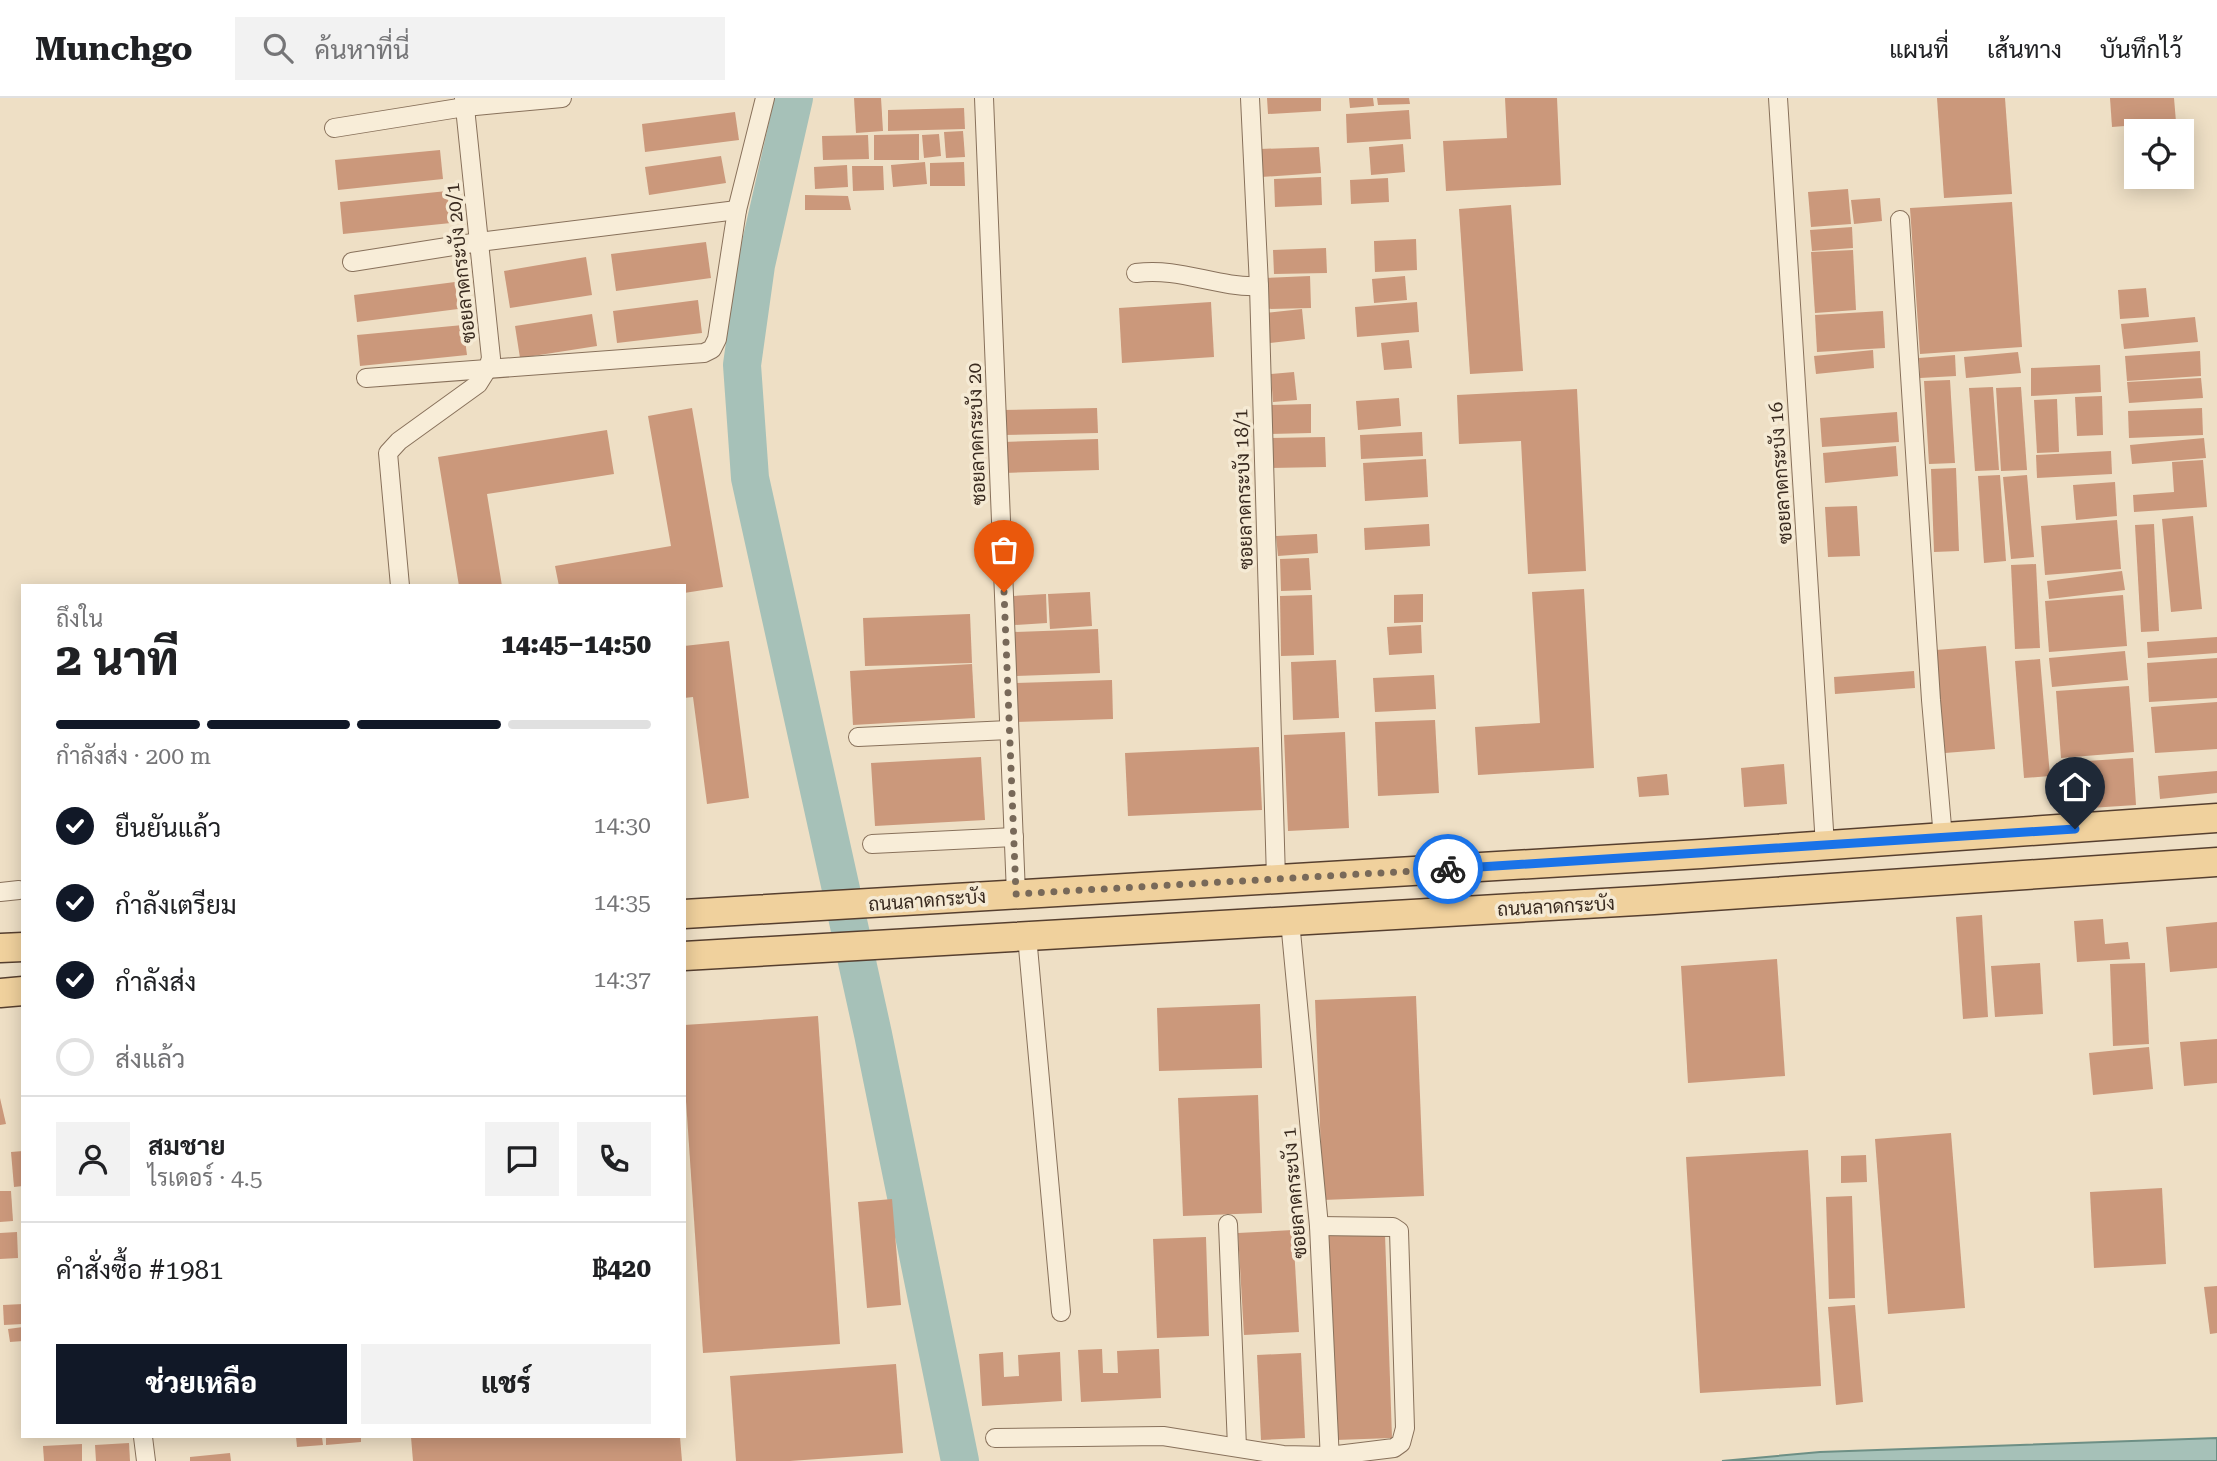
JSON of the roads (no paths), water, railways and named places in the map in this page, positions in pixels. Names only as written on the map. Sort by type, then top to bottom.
[{"type":"main road","name":"ถนนลาดกระบัง","points":[[686,914],[1825,846],[2217,818]]},
{"type":"main road","name":"ถนนลาดกระบัง","points":[[686,956],[1695,897],[2217,862]]},
{"type":"main road","points":[[0,948],[21,947]]},
{"type":"main road","points":[[0,993],[21,991]]},
{"type":"street","points":[[334,128],[464,103],[562,98]]},
{"type":"street","points":[[366,378],[704,353],[712,349],[717,339],[737,210],[765,98]]},
{"type":"street","name":"ซอยลาดกระบัง 20","points":[[984,98],[1016,894]]},
{"type":"street","name":"ซอยลาดกระบัง 18/1","points":[[1250,98],[1259,286],[1276,878]]},
{"type":"street","name":"ซอยลาดกระบัง 16","points":[[1778,98],[1825,846]]},
{"type":"street","name":"ซอยลาดกระบัง 20/1","points":[[400,584],[388,453],[398,441],[478,384],[488,368],[491,346],[464,103]]},
{"type":"street","points":[[352,262],[480,242],[737,210]]},
{"type":"street","points":[[1900,220],[1931,700],[1943,838]]},
{"type":"street","points":[[1136,273],[1173,272],[1240,287],[1259,286]]},
{"type":"street","points":[[858,737],[1009,730]]},
{"type":"street","points":[[872,844],[1014,837]]},
{"type":"street","points":[[0,892],[19,890]]},
{"type":"street","name":"ซอยลาดกระบัง 1","points":[[1290,921],[1319,1226],[1330,1458]]},
{"type":"street","points":[[1027,936],[1061,1312]]},
{"type":"street","points":[[1228,1224],[1237,1447]]},
{"type":"street","points":[[995,1438],[1163,1436],[1283,1455],[1330,1458],[1394,1448],[1405,1438],[1399,1231],[1393,1227],[1319,1226]]},
{"type":"street","points":[[143,1438],[146,1461]]},
{"type":"water","points":[[2217,1438],[2217,1461],[1722,1461],[1820,1452]]},
{"type":"waterway","points":[[794,98],[756,265],[742,365],[750,478],[873,1034],[960,1461]]}]
